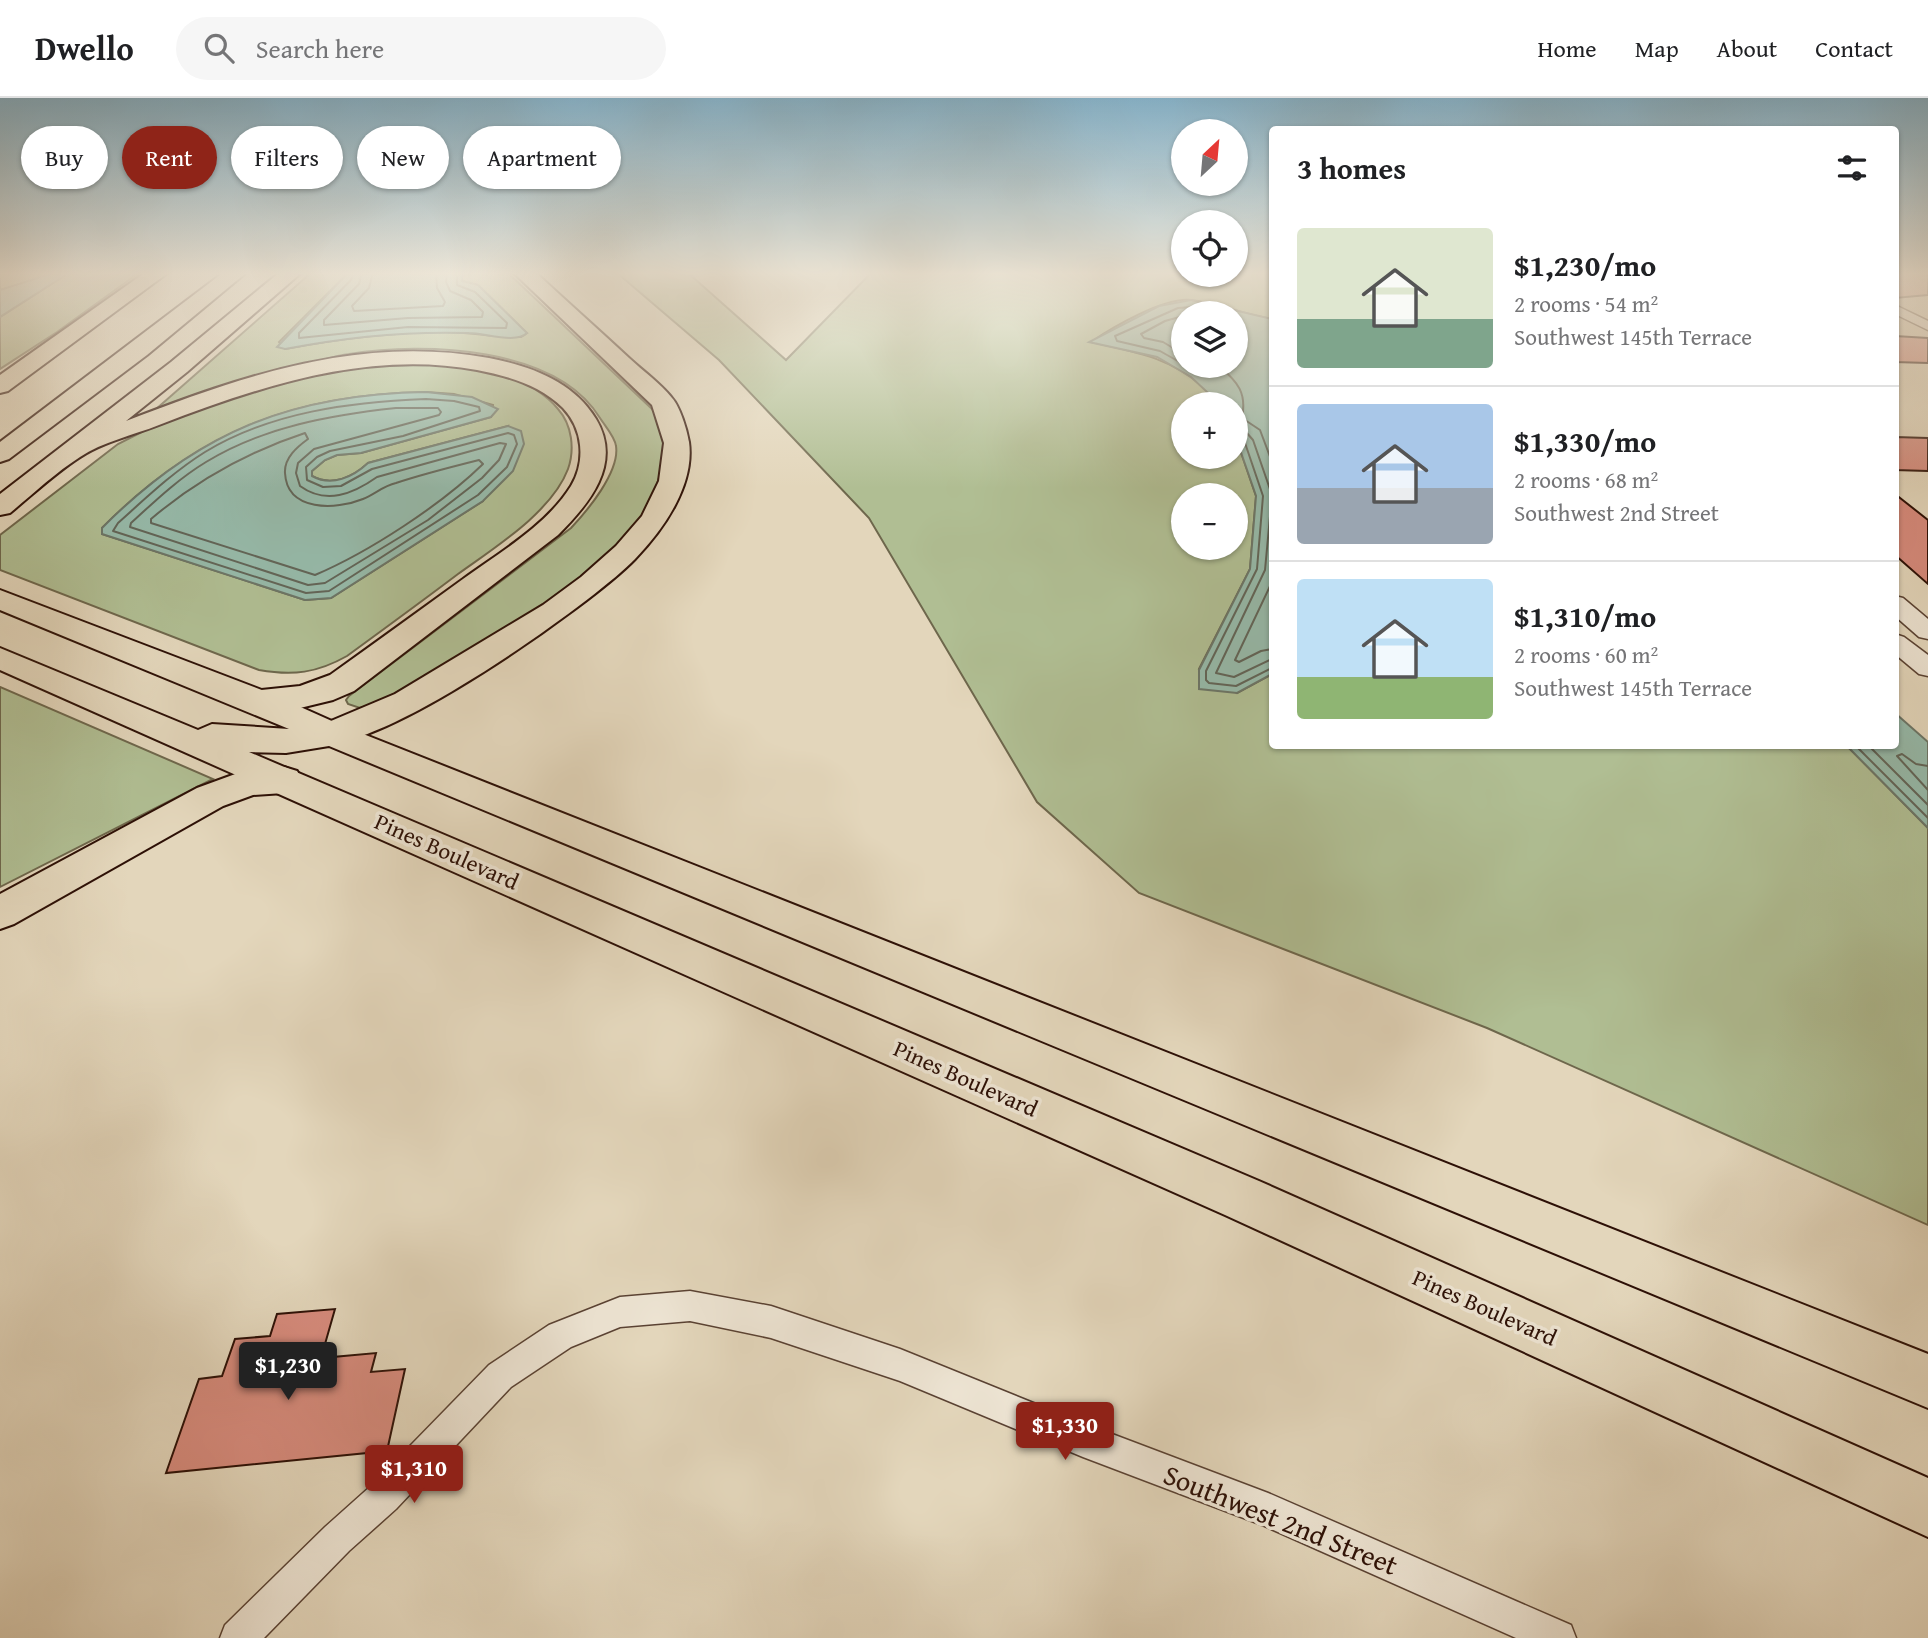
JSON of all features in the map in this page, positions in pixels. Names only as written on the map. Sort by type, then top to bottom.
[{"type":"highway","points":[[0,386],[59,344]]},
{"type":"highway","points":[[0,432],[122,344]]},
{"type":"highway","points":[[0,454],[147,344]]},
{"type":"highway","points":[[0,507],[207,344]]},
{"type":"highway","points":[[168,731],[262,743],[297,741],[331,733],[396,708],[566,605],[631,547],[646,529],[666,494],[675,459],[675,444],[670,414],[663,402],[600,344]]},
{"type":"highway","points":[[76,449],[207,397],[254,382],[318,368],[401,358],[450,359],[514,371],[549,385],[569,400],[582,415],[593,442],[594,461],[591,474],[572,505],[542,535],[342,683],[308,697],[255,700]]},
{"type":"highway","points":[[0,599],[255,700],[1928,1381]]},
{"type":"highway","name":"Pines Boulevard","points":[[0,658],[1242,1198],[1928,1508]]},
{"type":"highway","points":[[0,913],[210,797],[249,782],[284,780]]},
{"type":"street","points":[[1899,607],[1928,632]]},
{"type":"street","points":[[1899,645],[1928,668]]},
{"type":"street","name":"Southwest 2nd Street","points":[[238,1638],[337,1539],[384,1497],[500,1376],[561,1336],[620,1312],[690,1306],[771,1322],[900,1365],[1083,1440],[1268,1510],[1558,1638]]},
{"type":"shaded area","points":[[0,344],[39,344],[0,369]]},
{"type":"shaded area","points":[[230,344],[281,344],[285,349],[316,344],[583,344],[652,409],[659,422],[664,450],[651,499],[632,530],[605,559],[541,609],[506,631],[391,695],[360,708],[348,704],[346,700],[349,696],[571,528],[608,479],[616,456],[612,435],[580,394],[553,376],[521,363],[486,354],[450,350],[380,350],[343,355],[227,384],[155,410]]},
{"type":"shaded area","points":[[700,344],[768,344],[786,360],[802,344],[1099,344],[1135,352],[1171,365],[1171,378],[1192,378],[1209,392],[1171,392],[1171,469],[1247,469],[1256,496],[1250,569],[1199,669],[1237,693],[1269,676],[1269,749],[1850,749],[1928,828],[1928,1225],[1487,1028],[1139,893],[1037,802],[869,518],[719,360]]},
{"type":"shaded area","points":[[399,364],[440,365],[484,371],[526,384],[543,395],[563,415],[572,445],[568,469],[549,500],[504,541],[347,656],[304,672],[259,670],[0,570],[0,535],[118,444],[187,409],[332,369]],"holes":[[[426,392],[454,394],[493,405],[491,417],[361,453],[337,455],[325,460],[312,471],[312,476],[327,481],[342,479],[368,463],[508,426],[483,501],[331,598],[305,600],[102,534],[102,528],[137,495],[174,467],[249,425],[332,401]]]},
{"type":"shaded area","points":[[0,687],[213,779],[0,887]]},
{"type":"water","points":[[280,344],[315,344],[285,349],[277,347]]},
{"type":"water","points":[[1097,344],[1171,344],[1171,365],[1157,357]]},
{"type":"water","points":[[1248,344],[1269,344],[1269,676],[1237,693],[1199,689],[1199,670],[1250,569],[1256,496],[1247,469],[1248,392],[1207,392],[1192,378],[1248,378]]},
{"type":"water","points":[[426,392],[472,397],[498,409],[491,417],[361,453],[337,455],[325,460],[312,471],[312,476],[327,481],[342,479],[368,463],[508,426],[521,431],[524,444],[513,471],[483,501],[331,598],[305,600],[102,534],[102,528],[174,467],[211,443],[249,425],[332,401],[378,394]]},
{"type":"water","points":[[1899,717],[1928,742],[1928,828],[1850,749],[1899,749]]},
{"type":"building","points":[[1899,344],[1928,344],[1928,363],[1899,362]]},
{"type":"building","points":[[1899,437],[1928,438],[1928,471],[1899,470]]},
{"type":"building","points":[[1899,497],[1928,520],[1928,584],[1899,559]]},
{"type":"building","points":[[335,1309],[321,1358],[376,1353],[371,1372],[405,1369],[387,1451],[166,1473],[199,1379],[222,1376],[235,1339],[270,1336],[277,1314]]}]
